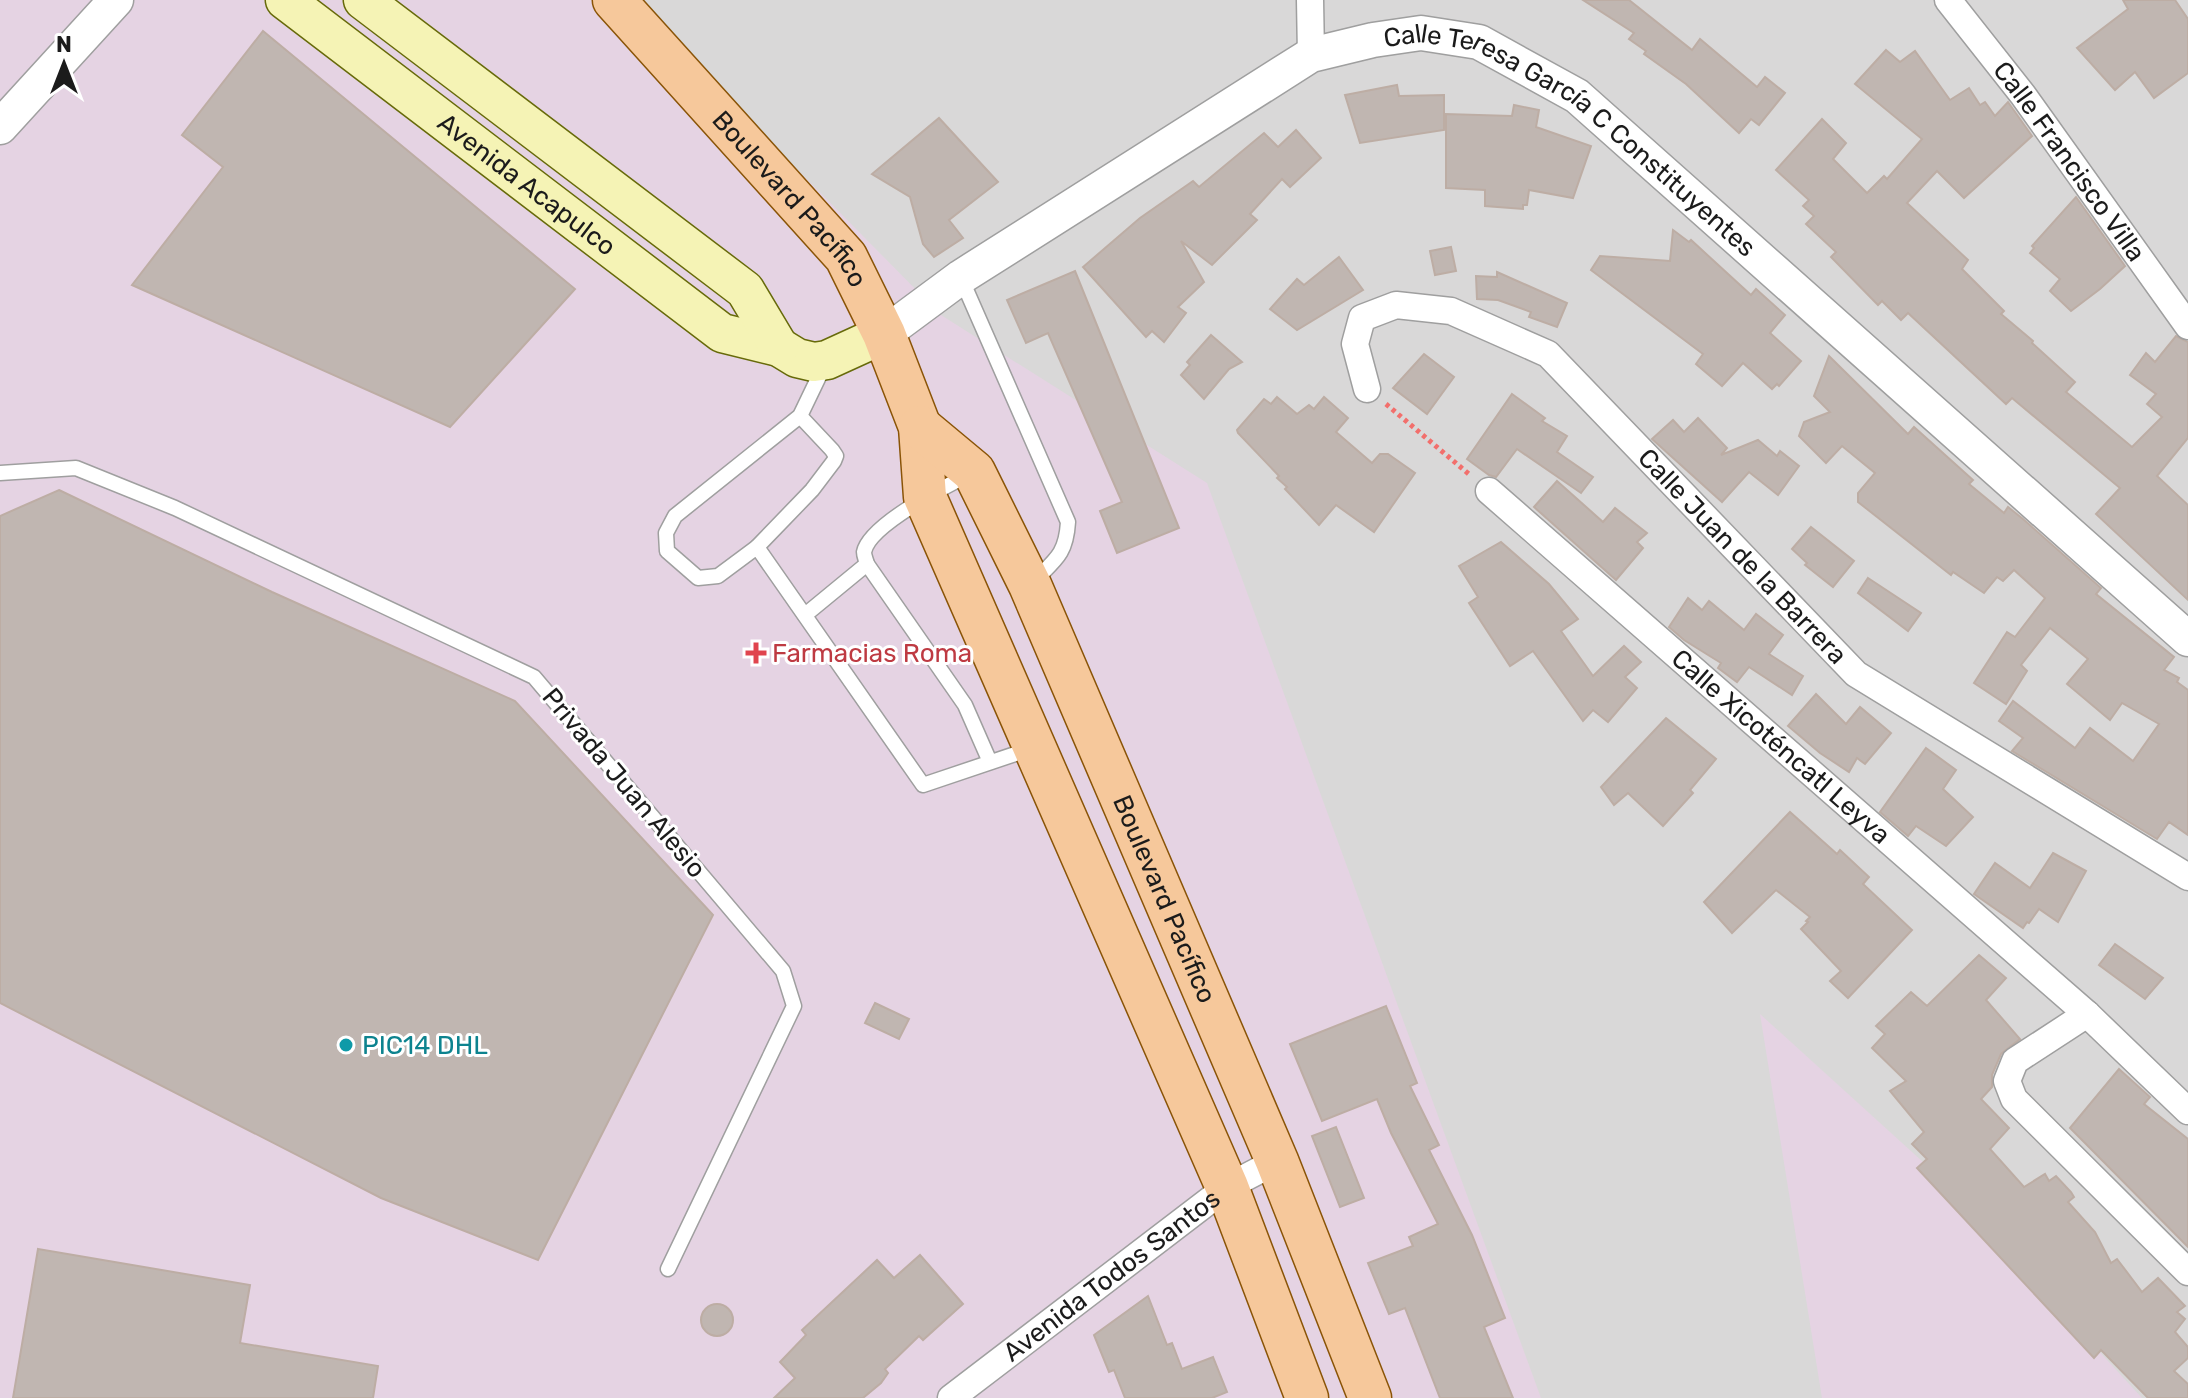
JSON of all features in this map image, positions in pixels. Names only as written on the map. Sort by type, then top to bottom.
[{"type":"main road","name":"Avenida Acapulco","points":[[285,0],[722,333],[779,347],[805,361],[827,360]]},
{"type":"main road","name":"Avenida Acapulco","points":[[363,0],[745,290],[779,347]]},
{"type":"main road","name":"Boulevard Pacífico","points":[[614,0],[846,257],[884,334],[920,427],[925,497],[1227,1187],[1307,1398]]},
{"type":"main road","points":[[827,360],[884,334]]},
{"type":"main road","name":"Boulevard Pacífico","points":[[920,427],[974,472],[1030,585],[1277,1161],[1370,1398]]},
{"type":"street","points":[[0,127],[116,0]]},
{"type":"street","points":[[1310,0],[1311,55]]},
{"type":"street","name":"Calle Francisco Villa","points":[[1948,0],[2023,95],[2188,326]]},
{"type":"street","name":"Calle Teresa García C Constituyentes","points":[[884,334],[961,277],[1311,55],[1373,40],[1421,33],[1479,42],[1577,96],[2188,639]]},
{"type":"street","name":"Calle Juan de la Barrera","points":[[1367,389],[1355,344],[1362,318],[1396,305],[1451,311],[1548,354],[1856,674],[2188,877]]},
{"type":"street","name":"Calle Xicoténcatl Leyva","points":[[1489,491],[2087,1014],[2188,1111]]},
{"type":"street","points":[[2087,1014],[2015,1061],[2007,1081],[2014,1099],[2188,1272]]},
{"type":"street","name":"Avenida Todos Santos","points":[[951,1398],[1227,1187],[1277,1161]]},
{"type":"lane","points":[[961,277],[1068,522],[1067,543],[1058,557],[1030,585]]},
{"type":"lane","points":[[800,416],[832,450],[836,456],[834,461],[812,490],[757,547],[718,576],[698,578],[667,551],[666,533],[675,516],[800,416],[827,360]]},
{"type":"lane","name":"Privada Juan Alesio","points":[[0,473],[76,468],[175,508],[534,677],[783,971],[794,1006],[668,1269]]},
{"type":"lane","points":[[974,472],[925,497],[874,534],[864,552],[867,564],[965,705],[990,762]]},
{"type":"lane","points":[[757,547],[923,785],[1035,747]]},
{"type":"lane","points":[[805,615],[867,564]]},
{"type":"path","points":[[1367,389],[1489,491]]},
{"type":"shaded area","points":[[0,0],[2188,0],[2188,1398],[0,1398]]},
{"type":"shaded area","points":[[0,0],[630,0],[941,315],[1207,483],[1541,1398],[0,1398]]},
{"type":"shaded area","points":[[1760,1014],[1934,1172],[2142,1398],[1822,1398]]},
{"type":"building","points":[[1583,0],[1629,0],[1692,50],[1700,39],[1757,87],[1765,77],[1785,93],[1759,125],[1751,119],[1739,133],[1686,84],[1644,54],[1646,51],[1629,39],[1634,33]]},
{"type":"building","points":[[2123,0],[2175,0],[2188,19],[2188,73],[2154,98],[2135,72],[2115,90],[2077,48],[2128,9]]},
{"type":"building","points":[[263,31],[575,289],[450,427],[132,285],[223,167],[182,135]]},
{"type":"building","points":[[1886,50],[1900,62],[1915,51],[1950,100],[1969,88],[1980,105],[1985,102],[1995,116],[2008,102],[2032,136],[1964,198],[1937,171],[1907,203],[1968,260],[1962,269],[2004,311],[2001,314],[2075,382],[2066,392],[2132,447],[2162,417],[2147,404],[2156,394],[2130,375],[2146,353],[2155,362],[2176,336],[2188,342],[2188,438],[2157,476],[2188,505],[2188,600],[2096,514],[2120,488],[2012,398],[2006,404],[1908,313],[1901,320],[1882,301],[1878,305],[1831,257],[1836,252],[1806,224],[1814,216],[1803,206],[1809,200],[1776,170],[1822,119],[1846,143],[1833,159],[1867,193],[1884,176],[1887,179],[1922,139],[1855,84]]},
{"type":"building","points":[[1397,85],[1399,96],[1444,95],[1444,130],[1360,143],[1345,95]]},
{"type":"building","points":[[1514,105],[1539,110],[1536,127],[1591,146],[1573,198],[1529,190],[1527,205],[1523,205],[1523,209],[1485,206],[1485,190],[1446,188],[1446,114],[1512,116]]},
{"type":"building","points":[[939,118],[998,182],[949,220],[963,238],[934,257],[923,244],[910,197],[872,174]]},
{"type":"building","points":[[1296,130],[1321,158],[1290,187],[1282,179],[1250,214],[1257,220],[1212,265],[1181,241],[1204,282],[1178,307],[1186,313],[1164,342],[1152,331],[1146,337],[1083,267],[1140,218],[1193,181],[1199,187],[1264,133],[1278,147]]},
{"type":"building","points":[[2076,197],[2125,266],[2071,311],[2050,291],[2060,279],[2030,253],[2034,248],[2032,246]]},
{"type":"building","points":[[1673,230],[1689,242],[1691,240],[1751,295],[1756,289],[1785,315],[1770,333],[1801,361],[1779,386],[1777,384],[1772,389],[1743,363],[1722,386],[1696,364],[1703,354],[1591,270],[1600,256],[1670,261]]},
{"type":"building","points":[[1451,247],[1456,271],[1435,275],[1430,251]]},
{"type":"building","points":[[1339,257],[1363,290],[1297,330],[1270,309],[1297,279],[1304,285]]},
{"type":"building","points":[[1075,271],[1179,528],[1117,553],[1100,511],[1122,502],[1048,333],[1026,343],[1007,300]]},
{"type":"building","points":[[1497,272],[1567,303],[1557,327],[1529,317],[1531,312],[1498,300],[1477,299],[1476,276],[1497,277]]},
{"type":"building","points":[[1211,335],[1242,362],[1229,369],[1204,399],[1181,375],[1190,365],[1187,362]]},
{"type":"building","points":[[1424,354],[1454,377],[1427,414],[1393,388]]},
{"type":"building","points":[[1829,356],[1908,434],[1914,427],[1973,480],[1969,484],[2004,513],[2008,507],[2023,519],[2101,588],[2096,594],[2174,657],[2164,670],[2179,678],[2177,682],[2188,690],[2188,835],[2169,822],[2157,839],[2012,751],[2023,738],[1999,721],[2013,701],[2075,748],[2090,728],[2133,761],[2159,724],[2122,703],[2110,720],[2067,684],[2088,659],[2050,628],[2021,665],[2027,671],[2006,704],[1974,683],[2007,632],[2015,637],[2045,598],[2014,570],[2003,581],[1997,577],[1984,593],[1953,572],[1951,575],[1858,502],[1858,493],[1875,473],[1842,446],[1826,463],[1799,436],[1804,422],[1830,412],[1814,396]]},
{"type":"building","points":[[1512,394],[1545,418],[1542,421],[1567,436],[1557,452],[1593,477],[1581,493],[1517,449],[1496,477],[1467,459]]},
{"type":"building","points":[[1277,397],[1297,414],[1309,405],[1314,409],[1324,397],[1348,418],[1336,432],[1372,463],[1380,454],[1388,454],[1415,473],[1374,532],[1336,505],[1319,525],[1238,433],[1237,430],[1264,399],[1271,404]]},
{"type":"building","points":[[1698,418],[1727,448],[1721,455],[1758,440],[1777,456],[1780,451],[1799,466],[1778,495],[1749,472],[1722,502],[1652,439],[1673,420],[1684,432]]},
{"type":"building","points":[[1557,481],[1603,522],[1615,508],[1647,533],[1637,542],[1643,548],[1616,580],[1534,507]]},
{"type":"building","points":[[59,490],[272,592],[515,701],[713,915],[538,1260],[381,1198],[0,1003],[0,516]]},
{"type":"building","points":[[1811,527],[1854,561],[1833,587],[1805,565],[1807,563],[1792,549]]},
{"type":"building","points":[[1501,542],[1549,584],[1578,619],[1561,631],[1593,676],[1624,646],[1641,662],[1625,677],[1637,688],[1608,722],[1593,710],[1583,721],[1533,651],[1510,666],[1469,603],[1478,597],[1459,566]]},
{"type":"building","points":[[1868,578],[1921,613],[1908,631],[1858,593]]},
{"type":"building","points":[[1688,598],[1702,610],[1709,601],[1744,630],[1756,614],[1783,635],[1769,654],[1803,676],[1792,695],[1749,667],[1737,682],[1718,668],[1721,663],[1669,627]]},
{"type":"building","points":[[1816,694],[1846,724],[1860,707],[1891,733],[1865,764],[1857,758],[1849,772],[1788,726]]},
{"type":"building","points":[[1666,718],[1716,759],[1690,790],[1693,793],[1663,826],[1628,793],[1614,805],[1601,787]]},
{"type":"building","points":[[1926,748],[1956,770],[1943,789],[1973,817],[1946,846],[1916,826],[1908,836],[1880,812]]},
{"type":"building","points":[[1790,812],[1837,854],[1840,850],[1869,877],[1863,884],[1912,930],[1848,998],[1830,981],[1841,971],[1801,929],[1810,917],[1776,890],[1732,933],[1704,902]]},
{"type":"building","points":[[2053,853],[2086,871],[2058,922],[2039,909],[2023,928],[1974,894],[1995,863],[2030,888]]},
{"type":"building","points":[[2115,944],[2163,978],[2145,999],[2099,965]]},
{"type":"building","points":[[1979,955],[2006,978],[1986,1000],[2020,1039],[2001,1054],[1992,1075],[1992,1087],[1981,1099],[2009,1128],[1990,1149],[2024,1187],[2045,1174],[2049,1181],[2056,1176],[2071,1192],[2074,1197],[2068,1202],[2095,1232],[2111,1263],[2117,1259],[2142,1292],[2158,1278],[2185,1306],[2177,1312],[2185,1319],[2175,1332],[2188,1347],[2188,1358],[2174,1371],[2188,1384],[2188,1398],[2148,1398],[2101,1350],[2094,1358],[1917,1168],[1927,1159],[1912,1144],[1924,1132],[1890,1091],[1906,1081],[1872,1048],[1885,1034],[1876,1026],[1911,992],[1927,1006]]},
{"type":"building","points":[[875,1003],[909,1019],[899,1039],[865,1023]]},
{"type":"building","points":[[1386,1006],[1417,1083],[1410,1086],[1439,1145],[1429,1150],[1472,1235],[1505,1318],[1484,1327],[1513,1398],[1440,1398],[1405,1308],[1389,1314],[1368,1263],[1413,1246],[1409,1237],[1438,1224],[1377,1099],[1322,1121],[1290,1044]]},
{"type":"building","points":[[2119,1069],[2150,1097],[2144,1104],[2188,1139],[2188,1247],[2070,1128]]},
{"type":"building","points":[[1336,1127],[1364,1198],[1340,1207],[1312,1136]]},
{"type":"building","points":[[38,1249],[250,1285],[240,1343],[378,1366],[373,1398],[13,1398]]},
{"type":"building","points":[[920,1255],[963,1304],[923,1340],[919,1336],[885,1369],[888,1373],[881,1383],[863,1398],[774,1398],[795,1378],[780,1362],[806,1335],[802,1330],[877,1260],[894,1278]]},
{"type":"building","points":[[1148,1296],[1167,1345],[1172,1343],[1182,1369],[1213,1357],[1227,1392],[1212,1398],[1125,1398],[1114,1370],[1109,1372],[1094,1335]]},
{"type":"building","points":[[717,1304],[728,1309],[733,1320],[728,1331],[717,1336],[706,1331],[701,1320],[706,1309]]},
{"type":"place","name":"Farmacias Roma","points":[[756,653]]},
{"type":"place","name":"PIC14 DHL","points":[[346,1045]]}]
